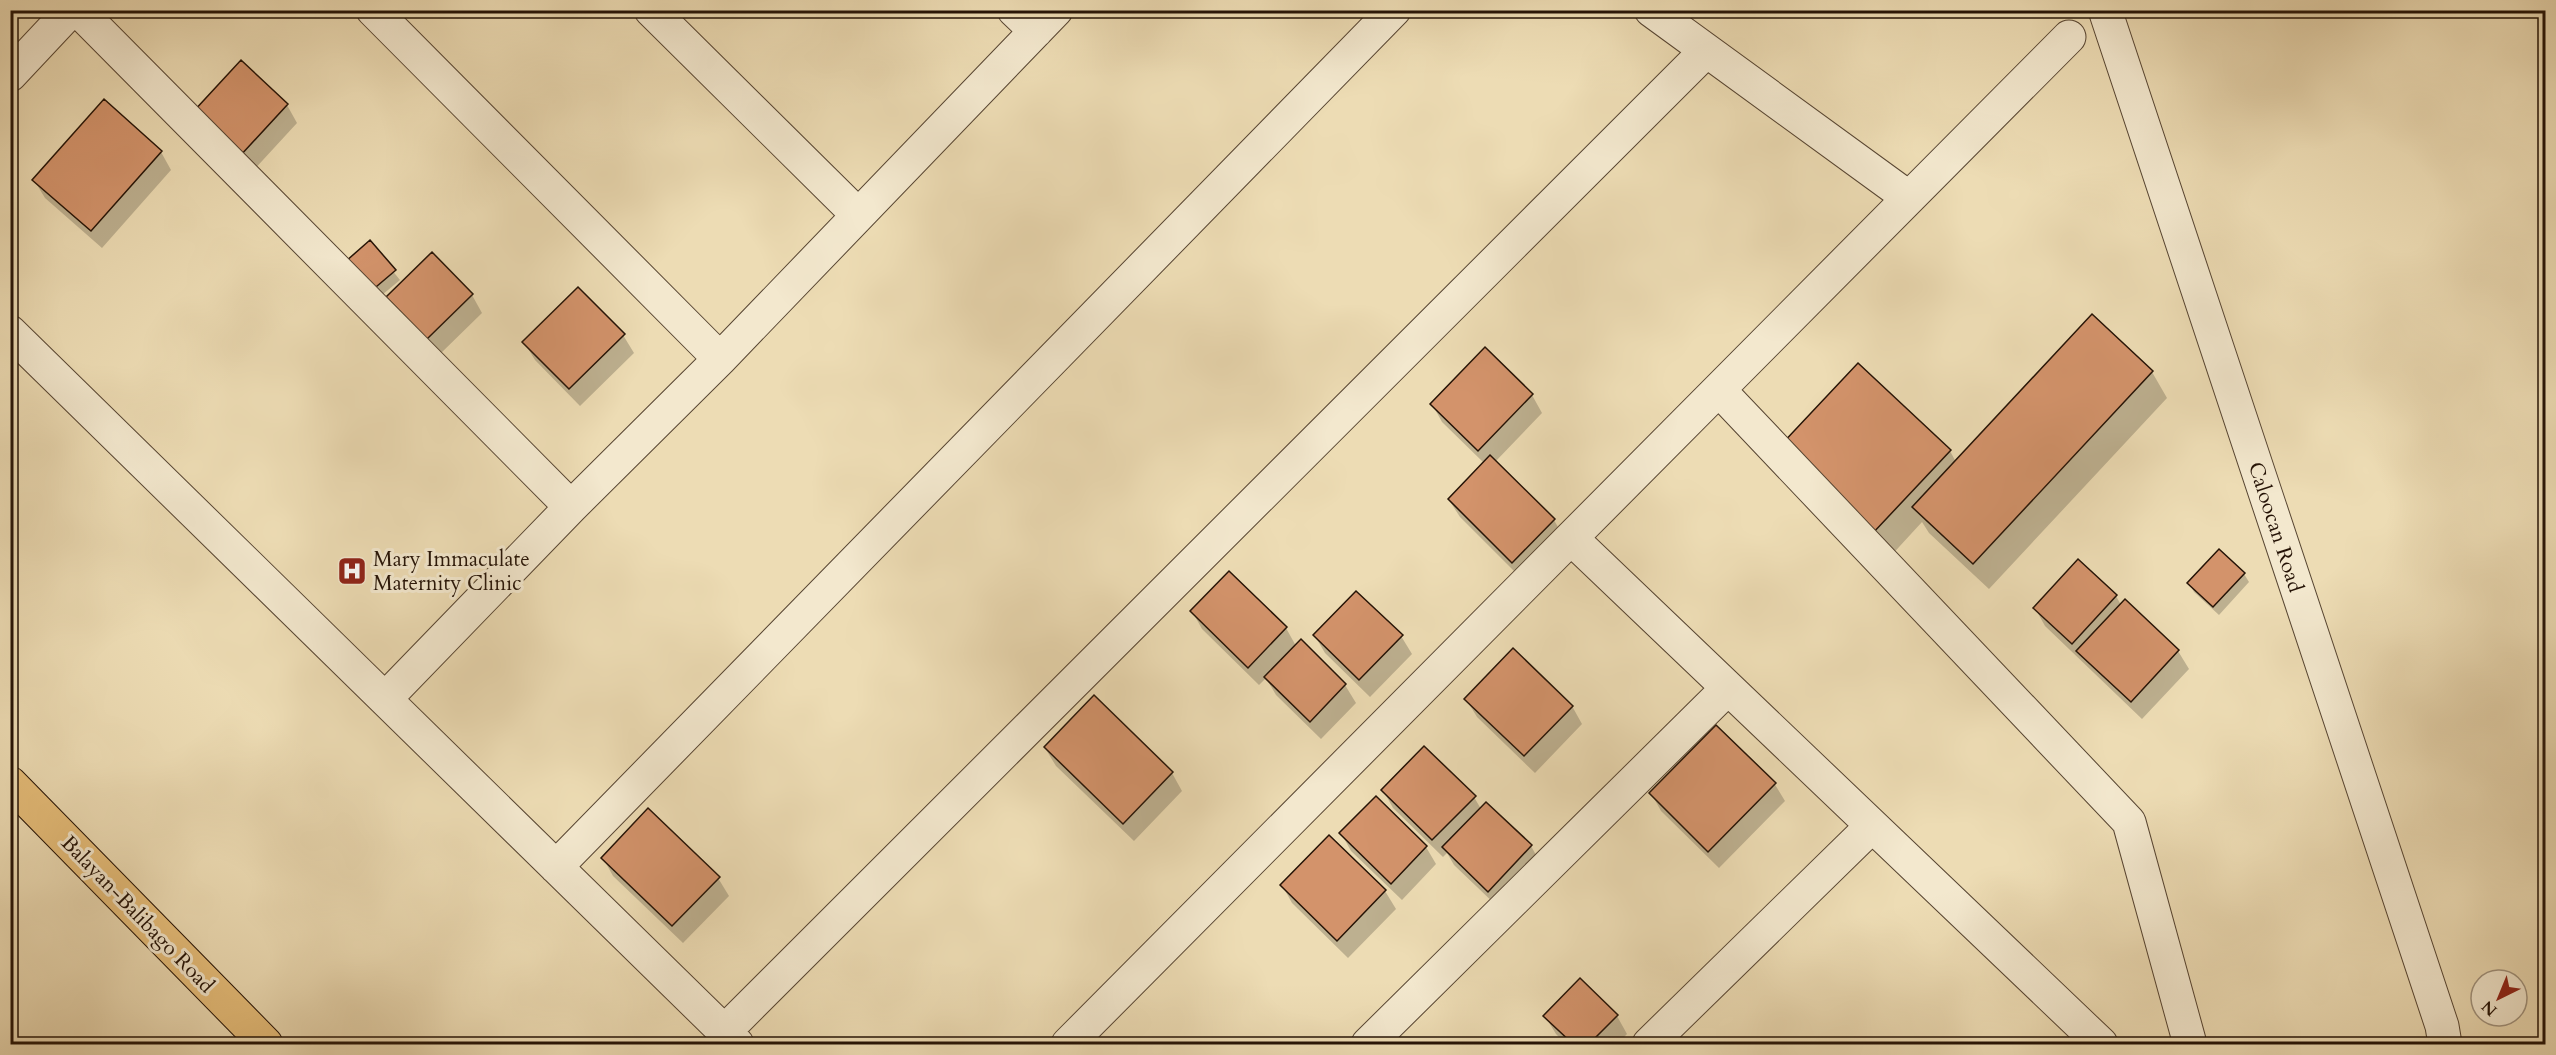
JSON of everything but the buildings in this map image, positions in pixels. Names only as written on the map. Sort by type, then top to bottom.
[{"type":"main road","name":"Balayan-Balibago Road","points":[[10,783],[266,1044]]},
{"type":"street","points":[[10,75],[71,10]]},
{"type":"street","points":[[78,10],[571,507]]},
{"type":"street","points":[[373,10],[720,359]]},
{"type":"street","points":[[651,10],[858,215]]},
{"type":"street","points":[[556,867],[1394,10]]},
{"type":"street","points":[[1651,10],[1909,198]]},
{"type":"street","name":"Caloocan Road","points":[[2105,10],[2442,1026],[2445,1044]]},
{"type":"street","points":[[385,699],[571,507],[720,359],[858,215],[1035,18]]},
{"type":"street","points":[[1068,1044],[2069,37]]},
{"type":"street","points":[[10,332],[730,1038],[1707,51]]},
{"type":"street","points":[[1719,390],[2129,822],[2190,1044]]},
{"type":"street","points":[[1571,538],[2101,1044]]},
{"type":"street","points":[[1368,1044],[1728,688]]},
{"type":"street","points":[[1649,1044],[1872,826]]},
{"type":"place","name":"Mary Immaculate Maternity Clinic","points":[[352,571]]}]
